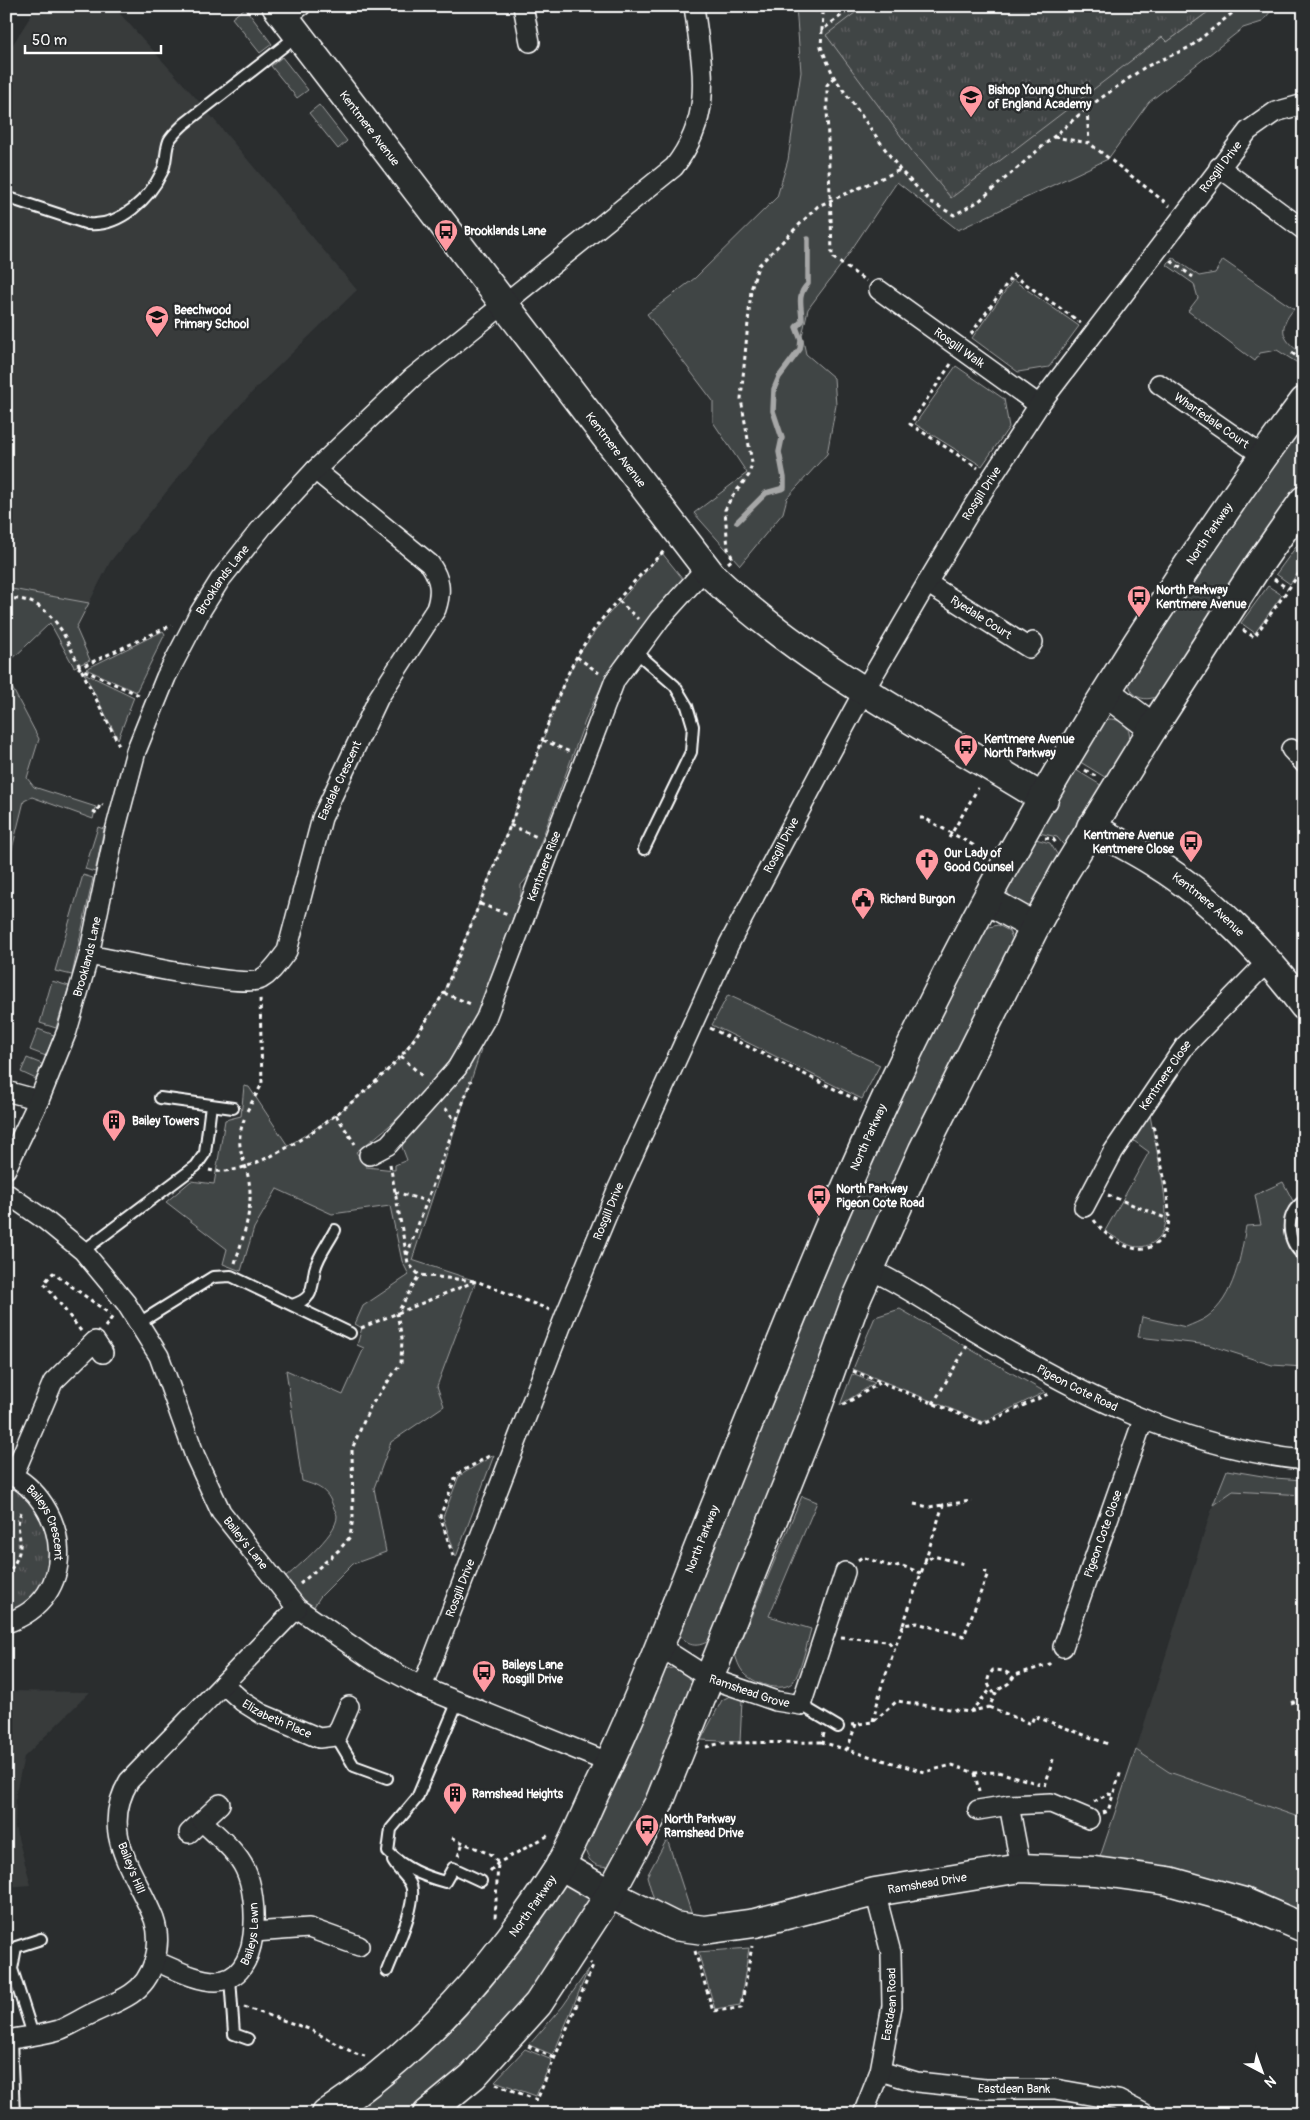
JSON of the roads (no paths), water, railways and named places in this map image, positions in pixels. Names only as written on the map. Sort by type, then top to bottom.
[{"type":"street","points":[[524,6],[530,42]]},
{"type":"street","name":"Brooklands Lane","points":[[6,1169],[39,1100],[67,1031],[89,956],[114,835],[136,751],[166,677],[200,612],[220,580],[262,526],[315,470],[412,378],[665,177],[682,157],[697,126],[704,93],[694,6]]},
{"type":"street","name":"Kentmere Avenue","points":[[290,16],[504,304],[680,536],[710,572],[790,641],[824,667],[1044,799]]},
{"type":"street","name":"Rosgill Drive","points":[[422,1687],[565,1316],[618,1188],[729,944],[864,691],[972,508],[1039,405],[1248,131],[1275,112],[1304,104]]},
{"type":"street","points":[[1219,168],[1304,230]]},
{"type":"street","name":"Rosgill Walk","points":[[879,290],[1039,405]]},
{"type":"street","name":"Wharfedale Court","points":[[1159,384],[1263,456]]},
{"type":"street","name":"North Parkway","points":[[326,2114],[394,2064],[450,2012],[497,1956],[566,1853],[610,1763],[807,1279],[880,1112],[986,900],[1104,697],[1182,573],[1263,456],[1304,401]]},
{"type":"street","name":"Easdale Crescent","points":[[89,956],[232,980],[259,980],[275,968],[287,951],[322,818],[380,697],[436,609],[440,597],[440,585],[437,574],[430,564],[315,470]]},
{"type":"street","points":[[427,2114],[473,2076],[538,2004],[610,1894],[659,1803],[819,1402],[869,1269],[923,1150],[1035,927],[1091,827],[1224,618],[1304,500]]},
{"type":"street","name":"Kentmere Rise","points":[[369,1155],[388,1145],[457,1068],[488,1012],[551,842],[613,684],[651,631],[710,572]]},
{"type":"street","name":"Ryedale Court","points":[[927,583],[1029,648],[1033,642]]},
{"type":"street","points":[[1104,697],[1116,700],[1153,728]]},
{"type":"street","name":"Kentmere Avenue","points":[[1091,827],[1160,865],[1216,910],[1268,961],[1304,1006]]},
{"type":"street","points":[[986,900],[1035,927]]},
{"type":"street","name":"Kentmere Close","points":[[1084,1207],[1113,1152],[1149,1097],[1186,1046],[1268,961]]},
{"type":"street","points":[[6,1090],[39,1100]]},
{"type":"street","name":"Bailey's Lane","points":[[6,1193],[45,1220],[83,1251],[126,1303],[159,1356],[195,1456],[221,1512],[292,1603],[375,1662],[422,1687],[610,1763]]},
{"type":"street","name":"Pigeon Cote Road","points":[[869,1269],[1057,1379],[1143,1420],[1218,1445],[1260,1455],[1304,1460]]},
{"type":"street","points":[[10,1474],[53,1382],[97,1348]]},
{"type":"street","name":"Pigeon Cote Close","points":[[1063,1647],[1143,1420]]},
{"type":"street","name":"Baileys Crescent","points":[[6,1623],[19,1619],[43,1599],[54,1581],[58,1558],[57,1529],[46,1504],[28,1484],[10,1474]]},
{"type":"street","name":"Ramshead Grove","points":[[659,1646],[709,1678],[776,1701],[801,1704],[845,1572]]},
{"type":"street","name":"Bailey's Hill","points":[[9,2040],[60,2029],[131,1994],[141,1985],[155,1961],[157,1933],[154,1920],[134,1880],[120,1845],[116,1819],[117,1805],[129,1781],[223,1684],[292,1603]]},
{"type":"street","name":"Elizabeth Place","points":[[223,1684],[243,1702],[262,1714],[319,1738],[336,1736]]},
{"type":"street","points":[[336,1736],[348,1706]]},
{"type":"street","points":[[978,1810],[1009,1805],[1051,1803],[1089,1819]]},
{"type":"street","name":"Baileys Lawn","points":[[155,1961],[206,1981],[230,1978],[240,1971],[247,1962],[254,1932],[252,1896],[245,1868],[237,1856],[196,1827],[220,1804]]},
{"type":"street","points":[[1009,1805],[1021,1868]]},
{"type":"street","name":"Ramshead Drive","points":[[566,1853],[610,1894],[674,1926],[704,1930],[731,1928],[756,1923],[875,1892],[1021,1868],[1095,1871],[1169,1880],[1244,1902],[1304,1928]]},
{"type":"street","name":"Eastdean Road","points":[[863,2114],[880,2071],[892,2006],[891,1962],[875,1892]]},
{"type":"street","points":[[254,1932],[309,1928],[359,1946]]},
{"type":"street","name":"Eastdean Bank","points":[[880,2071],[917,2082],[985,2089],[1055,2089],[1118,2100],[1145,2114]]},
{"type":"lane","points":[[12,199],[88,224],[100,225],[123,216],[139,202],[163,171],[171,138],[290,16]]},
{"type":"lane","points":[[635,651],[674,686],[687,706],[694,726],[690,752],[644,849]]},
{"type":"lane","points":[[160,1098],[233,1108]]},
{"type":"lane","points":[[83,1251],[196,1166],[205,1153],[211,1105]]},
{"type":"lane","points":[[1304,1202],[1298,1205],[1289,1224],[1293,1244],[1304,1256]]},
{"type":"lane","points":[[292,1305],[308,1297],[313,1289],[315,1268],[335,1230]]},
{"type":"lane","points":[[139,1323],[213,1277],[231,1276],[350,1333]]},
{"type":"lane","points":[[387,1971],[413,1901],[411,1883],[398,1870],[388,1852],[391,1829],[417,1798],[458,1701]]},
{"type":"lane","points":[[801,1704],[838,1727]]},
{"type":"lane","points":[[336,1736],[354,1766],[387,1778]]},
{"type":"lane","points":[[388,1852],[401,1865],[424,1876],[445,1882],[453,1868],[482,1881]]},
{"type":"lane","points":[[33,2035],[12,1969],[16,1947],[41,1939]]},
{"type":"lane","points":[[230,1978],[234,2034],[248,2039]]},
{"type":"lane","points":[[9,2040],[14,2114]]},
{"type":"waterway","points":[[737,522],[766,493],[784,488],[779,452],[782,438],[773,411],[774,389],[779,377],[800,349],[801,340],[796,327],[802,321],[800,301],[802,292],[808,284],[808,239]]},
{"type":"place","name":"Bishop Young Church of England Academy","points":[[971,118]]},
{"type":"place","name":"Brooklands Lane","points":[[446,252]]},
{"type":"place","name":"Beechwood Primary School","points":[[157,338]]},
{"type":"place","name":"North Parkway Kentmere Avenue","points":[[1139,618]]},
{"type":"place","name":"Kentmere Avenue North Parkway","points":[[966,767]]},
{"type":"place","name":"Kentmere Avenue Kentmere Close","points":[[1191,863]]},
{"type":"place","name":"Our Lady of Good Counsel","points":[[927,881]]},
{"type":"place","name":"Richard Burgon","points":[[863,920]]},
{"type":"place","name":"Bailey Towers","points":[[114,1142]]},
{"type":"place","name":"North Parkway Pigeon Cote Road","points":[[819,1217]]},
{"type":"place","name":"Baileys Lane Rosgill Drive","points":[[484,1693]]},
{"type":"place","name":"Ramshead Heights","points":[[455,1815]]},
{"type":"place","name":"North Parkway Ramshead Drive","points":[[647,1847]]}]
